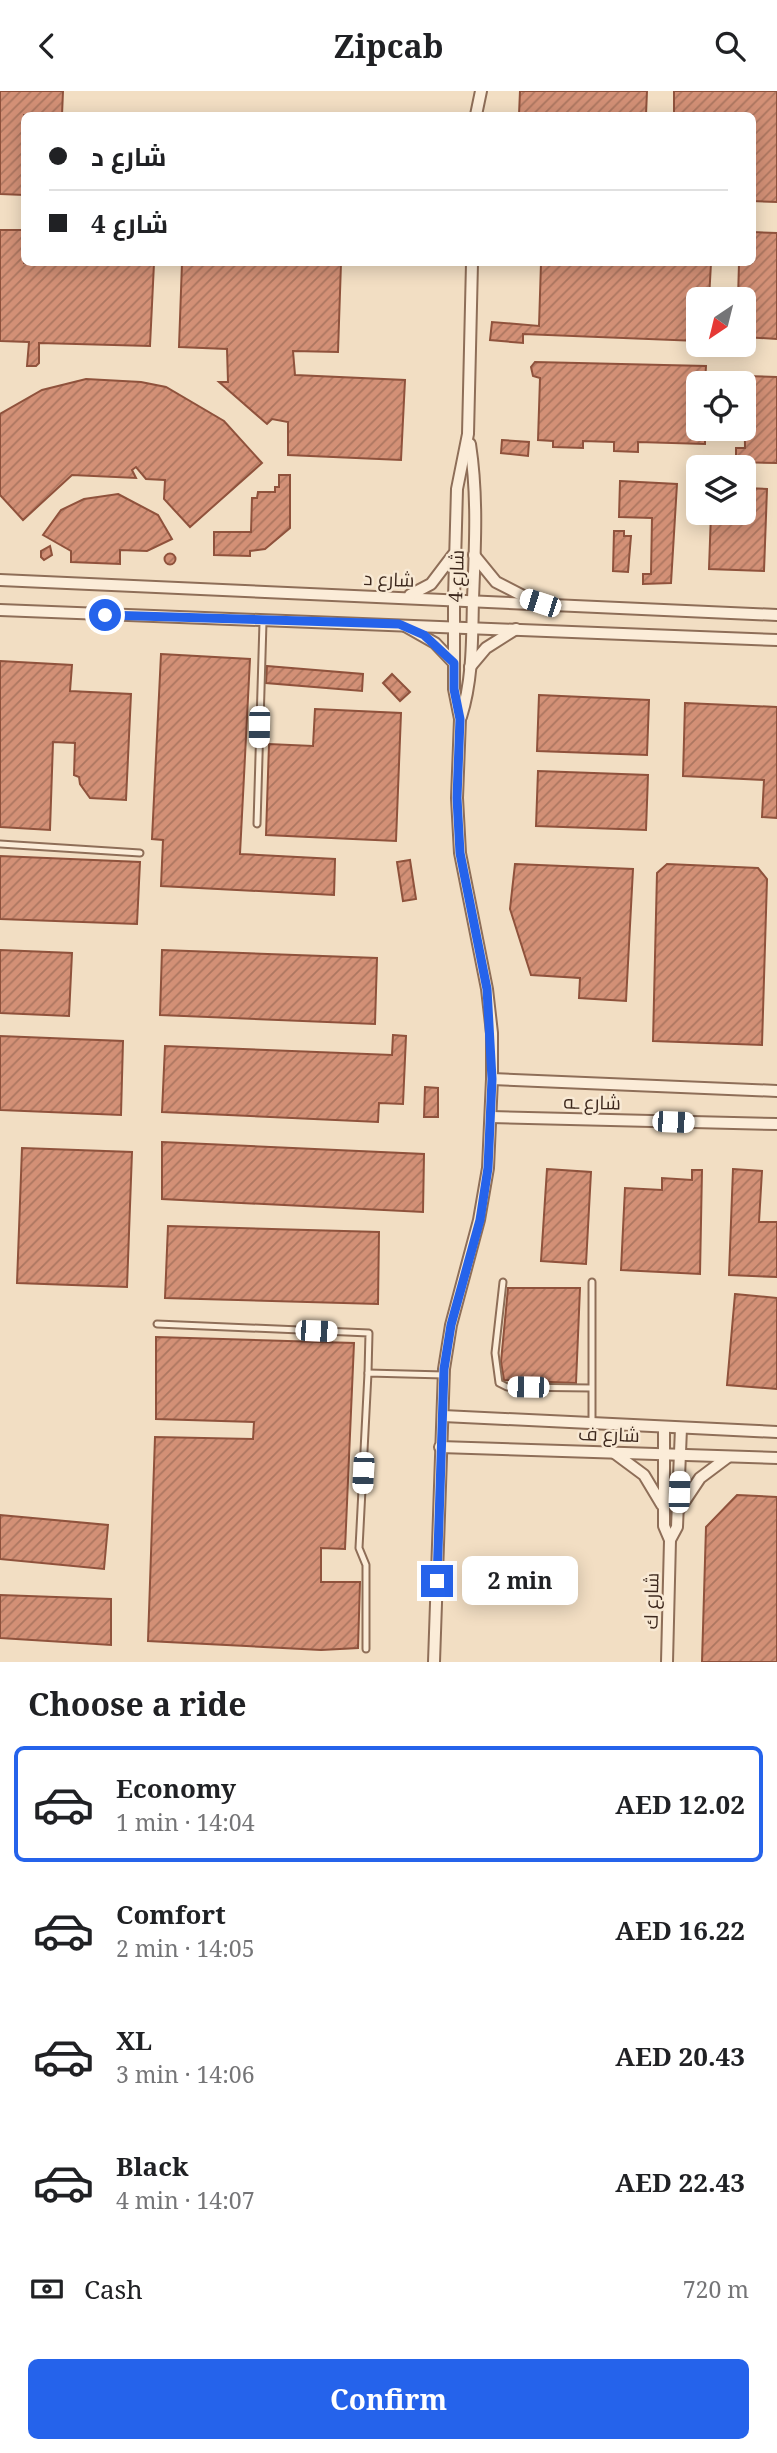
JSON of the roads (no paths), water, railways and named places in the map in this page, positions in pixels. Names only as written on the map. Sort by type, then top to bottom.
[{"type":"street","points":[[474,91],[476,112]]},
{"type":"street","points":[[477,112],[481,91]]},
{"type":"street","name":"شارع 4","points":[[460,719],[469,691],[473,626],[476,488],[468,434],[472,266]]},
{"type":"street","name":"شارع 4","points":[[435,1662],[444,1375],[451,1325],[480,1220],[491,1117],[492,1079],[487,989],[460,853],[457,798],[460,719],[454,689],[455,549],[457,489],[468,434]]},
{"type":"street","points":[[406,597],[436,579],[455,549]]},
{"type":"street","points":[[474,555],[496,582],[540,603]]},
{"type":"street","name":"شارع د","points":[[0,580],[777,615]]},
{"type":"street","points":[[0,610],[263,622],[454,625],[777,639]]},
{"type":"street","points":[[399,624],[424,635],[454,663]]},
{"type":"street","points":[[470,667],[496,641],[517,628]]},
{"type":"street","name":"شارع ـه","points":[[492,1079],[777,1091]]},
{"type":"street","name":"شارع ـه","points":[[491,1117],[777,1124]]},
{"type":"street","name":"شارع ف","points":[[443,1416],[777,1431]]},
{"type":"street","name":"شارع ك","points":[[664,1427],[664,1525],[670,1540],[667,1662]]},
{"type":"street","name":"شارع ك","points":[[670,1540],[677,1527],[679,1511],[681,1428]]},
{"type":"street","name":"شارع ف","points":[[440,1447],[777,1458]]},
{"type":"street","points":[[610,1451],[644,1475],[665,1511]]},
{"type":"street","points":[[679,1511],[700,1478],[730,1456]]},
{"type":"lane","points":[[257,824],[263,622]]},
{"type":"lane","points":[[0,844],[140,853]]},
{"type":"lane","points":[[503,1282],[495,1353],[499,1383],[506,1387],[591,1388]]},
{"type":"lane","points":[[592,1282],[592,1424]]},
{"type":"lane","points":[[156,1324],[369,1333],[359,1548],[366,1565],[366,1649]]},
{"type":"lane","points":[[368,1373],[444,1375]]}]
